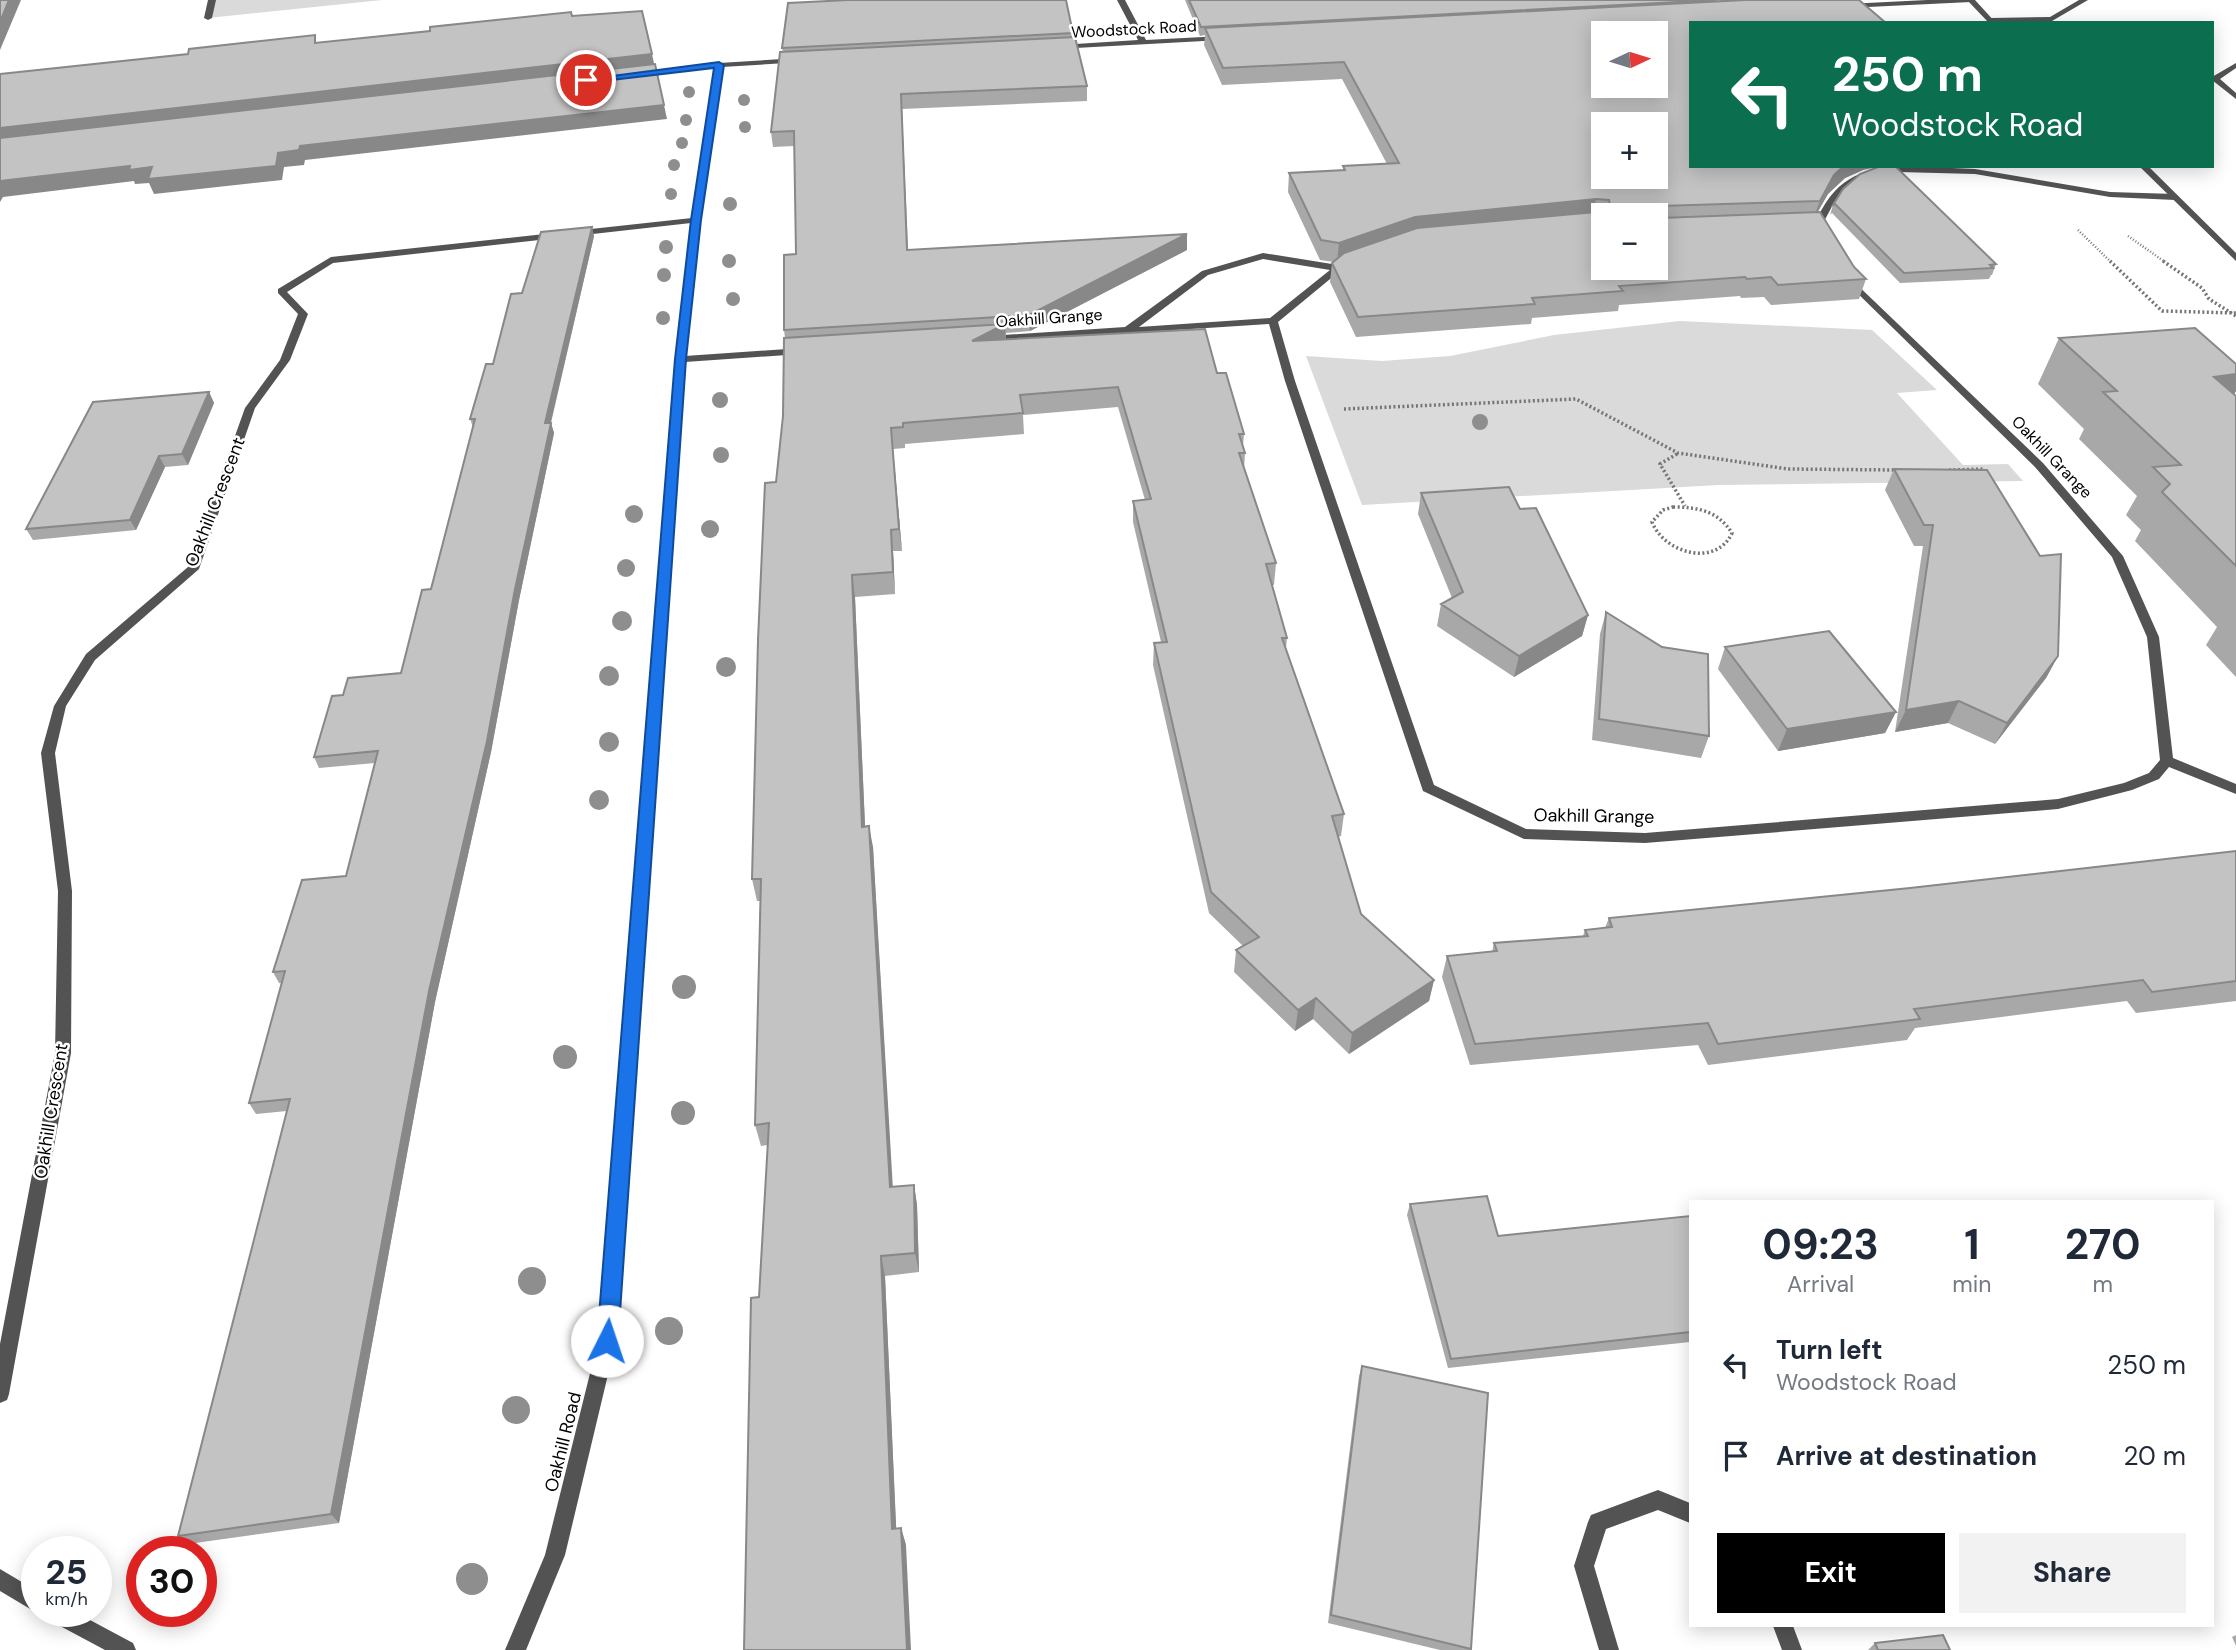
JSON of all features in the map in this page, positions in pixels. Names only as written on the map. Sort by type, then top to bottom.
[{"type":"street","points":[[208,18],[212,0]]},
{"type":"street","points":[[1121,0],[1143,42]]},
{"type":"street","points":[[1843,6],[1971,0],[1991,21]]},
{"type":"street","points":[[2012,21],[2052,19],[2084,0]]},
{"type":"street","name":"Woodstock Road","points":[[1047,47],[1225,38]]},
{"type":"street","points":[[624,76],[719,65],[815,60]]},
{"type":"street","name":"Oakhill Road","points":[[515,1650],[555,1555],[607,1341],[680,359],[696,220],[719,65]]},
{"type":"street","points":[[2236,65],[2215,79],[2236,97]]},
{"type":"street","points":[[1825,237],[1812,225],[1829,200],[1842,187],[1859,176],[1914,168]]},
{"type":"street","points":[[1944,168],[2101,193],[2175,197]]},
{"type":"street","points":[[2145,168],[2236,258]]},
{"type":"street","name":"Oakhill Crescent","points":[[0,1394],[63,1053],[65,891],[48,753],[60,706],[90,657],[194,569],[250,408],[285,360],[303,314],[281,291],[331,260],[696,220]]},
{"type":"street","name":"Oakhill Grange","points":[[1127,330],[1205,273],[1263,256],[1338,268]]},
{"type":"street","name":"Oakhill Grange","points":[[975,340],[1273,321],[1338,268],[1363,260]]},
{"type":"street","name":"Oakhill Grange","points":[[1273,321],[1300,411],[1428,788],[1524,834],[1645,838],[2058,804],[2127,787],[2154,776],[2166,761],[2153,637],[2117,556],[2039,465],[1852,283],[1845,272]]},
{"type":"street","points":[[680,359],[808,351]]},
{"type":"street","points":[[2166,761],[2236,789]]},
{"type":"street","points":[[1609,1650],[1584,1566],[1598,1521],[1658,1500],[1689,1513]]},
{"type":"street","points":[[0,1579],[21,1592]]},
{"type":"street","points":[[83,1627],[127,1650]]},
{"type":"street","points":[[1783,1627],[1792,1650]]},
{"type":"path","points":[[2073,225],[2162,311],[2235,314]]},
{"type":"path","points":[[2122,232],[2202,288],[2209,299],[2235,314]]},
{"type":"path","points":[[1300,411],[1576,400],[1678,453],[1788,469],[1907,470]]},
{"type":"path","points":[[1678,453],[1660,464],[1685,506],[1711,512],[1721,518],[1732,533],[1726,546],[1705,552],[1692,552],[1667,544],[1658,537],[1652,522],[1656,515],[1663,510],[1685,506]]},
{"type":"path","points":[[1946,470],[2039,465]]},
{"type":"shaded area","points":[[212,0],[382,0],[208,18]]},
{"type":"shaded area","points":[[1680,321],[1872,330],[1937,390],[1897,393],[1963,465],[2008,464],[2023,481],[1719,485],[1362,505],[1306,356],[1382,361],[1450,356],[1554,335]]},
{"type":"building","points":[[0,0],[9,0],[0,22]]},
{"type":"building","points":[[848,0],[1066,0],[1073,33],[782,48],[788,3]]},
{"type":"building","points":[[1189,0],[1716,0],[1201,27]]},
{"type":"building","points":[[1745,0],[1859,0],[1884,21],[1689,21],[1689,168],[1842,168],[1834,175],[1820,201],[1668,206],[1668,203],[1609,203],[1609,200],[1596,199],[1415,217],[1339,243],[1321,240],[1289,173],[1399,163],[1344,62],[1223,68],[1205,28]]},
{"type":"building","points":[[642,11],[652,54],[0,128],[0,74],[188,54],[189,49],[315,35],[315,43],[571,12],[572,16]]},
{"type":"building","points":[[1075,37],[1087,86],[901,94],[907,250],[1187,234],[1029,315],[784,330],[784,255],[796,254],[794,131],[771,132],[780,52]]},
{"type":"building","points":[[655,64],[664,105],[300,146],[299,150],[278,153],[276,166],[148,179],[152,167],[129,170],[130,166],[0,181],[0,138]]},
{"type":"building","points":[[1875,168],[1897,168],[1996,264],[1990,265],[1993,268],[1904,273],[1835,204],[1833,205],[1843,189],[1860,174]]},
{"type":"building","points":[[1591,212],[1591,280],[1668,280],[1668,218],[1820,212],[1854,267],[1866,279],[1778,285],[1771,277],[1745,277],[1619,286],[1623,291],[1532,298],[1535,304],[1358,317],[1332,263],[1344,253],[1417,228]]},
{"type":"building","points":[[592,227],[545,423],[551,423],[515,589],[487,741],[429,991],[331,1514],[178,1536],[290,1099],[249,1103],[285,971],[273,972],[302,880],[346,876],[378,751],[314,757],[332,696],[343,695],[348,678],[401,673],[422,590],[431,589],[475,419],[470,419],[486,364],[493,364],[511,294],[522,293],[541,232]]},
{"type":"building","points":[[1005,324],[972,341],[1205,329],[1217,373],[1226,373],[1244,434],[1239,434],[1245,453],[1239,453],[1276,563],[1266,564],[1287,638],[1282,638],[1344,814],[1332,816],[1361,914],[1434,980],[1352,1033],[1316,998],[1298,1010],[1236,950],[1259,937],[1211,892],[1154,643],[1167,642],[1133,501],[1151,499],[1118,387],[1020,395],[1023,413],[903,423],[903,427],[891,428],[899,529],[891,530],[893,572],[852,575],[862,827],[869,826],[890,1187],[914,1185],[915,1253],[881,1256],[892,1529],[901,1528],[907,1650],[744,1650],[751,1298],[759,1297],[769,1123],[755,1125],[761,879],[752,879],[758,640],[765,483],[776,482],[783,416],[784,338]]},
{"type":"building","points":[[2195,328],[2236,364],[2236,374],[2214,377],[2236,396],[2236,566],[2162,492],[2170,484],[2153,467],[2181,465],[2103,392],[2117,391],[2059,338]]},
{"type":"building","points":[[209,392],[182,454],[159,456],[130,520],[26,529],[93,402]]},
{"type":"building","points":[[1894,469],[1987,470],[2040,556],[2061,554],[2058,656],[2007,723],[1959,701],[1906,710],[1933,525],[1924,525]]},
{"type":"building","points":[[1509,487],[1520,509],[1536,508],[1588,615],[1519,656],[1441,604],[1463,592],[1421,493]]},
{"type":"building","points":[[1606,612],[1662,647],[1708,654],[1709,736],[1599,719]]},
{"type":"building","points":[[1829,631],[1896,712],[1787,729],[1725,647]]},
{"type":"building","points":[[2236,851],[2236,981],[2152,992],[2143,980],[1914,1009],[1920,1019],[1718,1044],[1708,1023],[1475,1044],[1447,956],[1497,951],[1494,943],[1588,936],[1585,930],[1612,927],[1609,918],[1910,888]]},
{"type":"building","points":[[1487,1196],[1498,1236],[1689,1216],[1689,1332],[1451,1359],[1410,1204]]},
{"type":"building","points":[[1362,1366],[1488,1393],[1471,1649],[1331,1615]]},
{"type":"building","points":[[1943,1635],[1950,1650],[1878,1650],[1875,1643]]},
{"type":"route","points":[[586,80],[719,65],[696,220],[680,359],[607,1341]]}]
